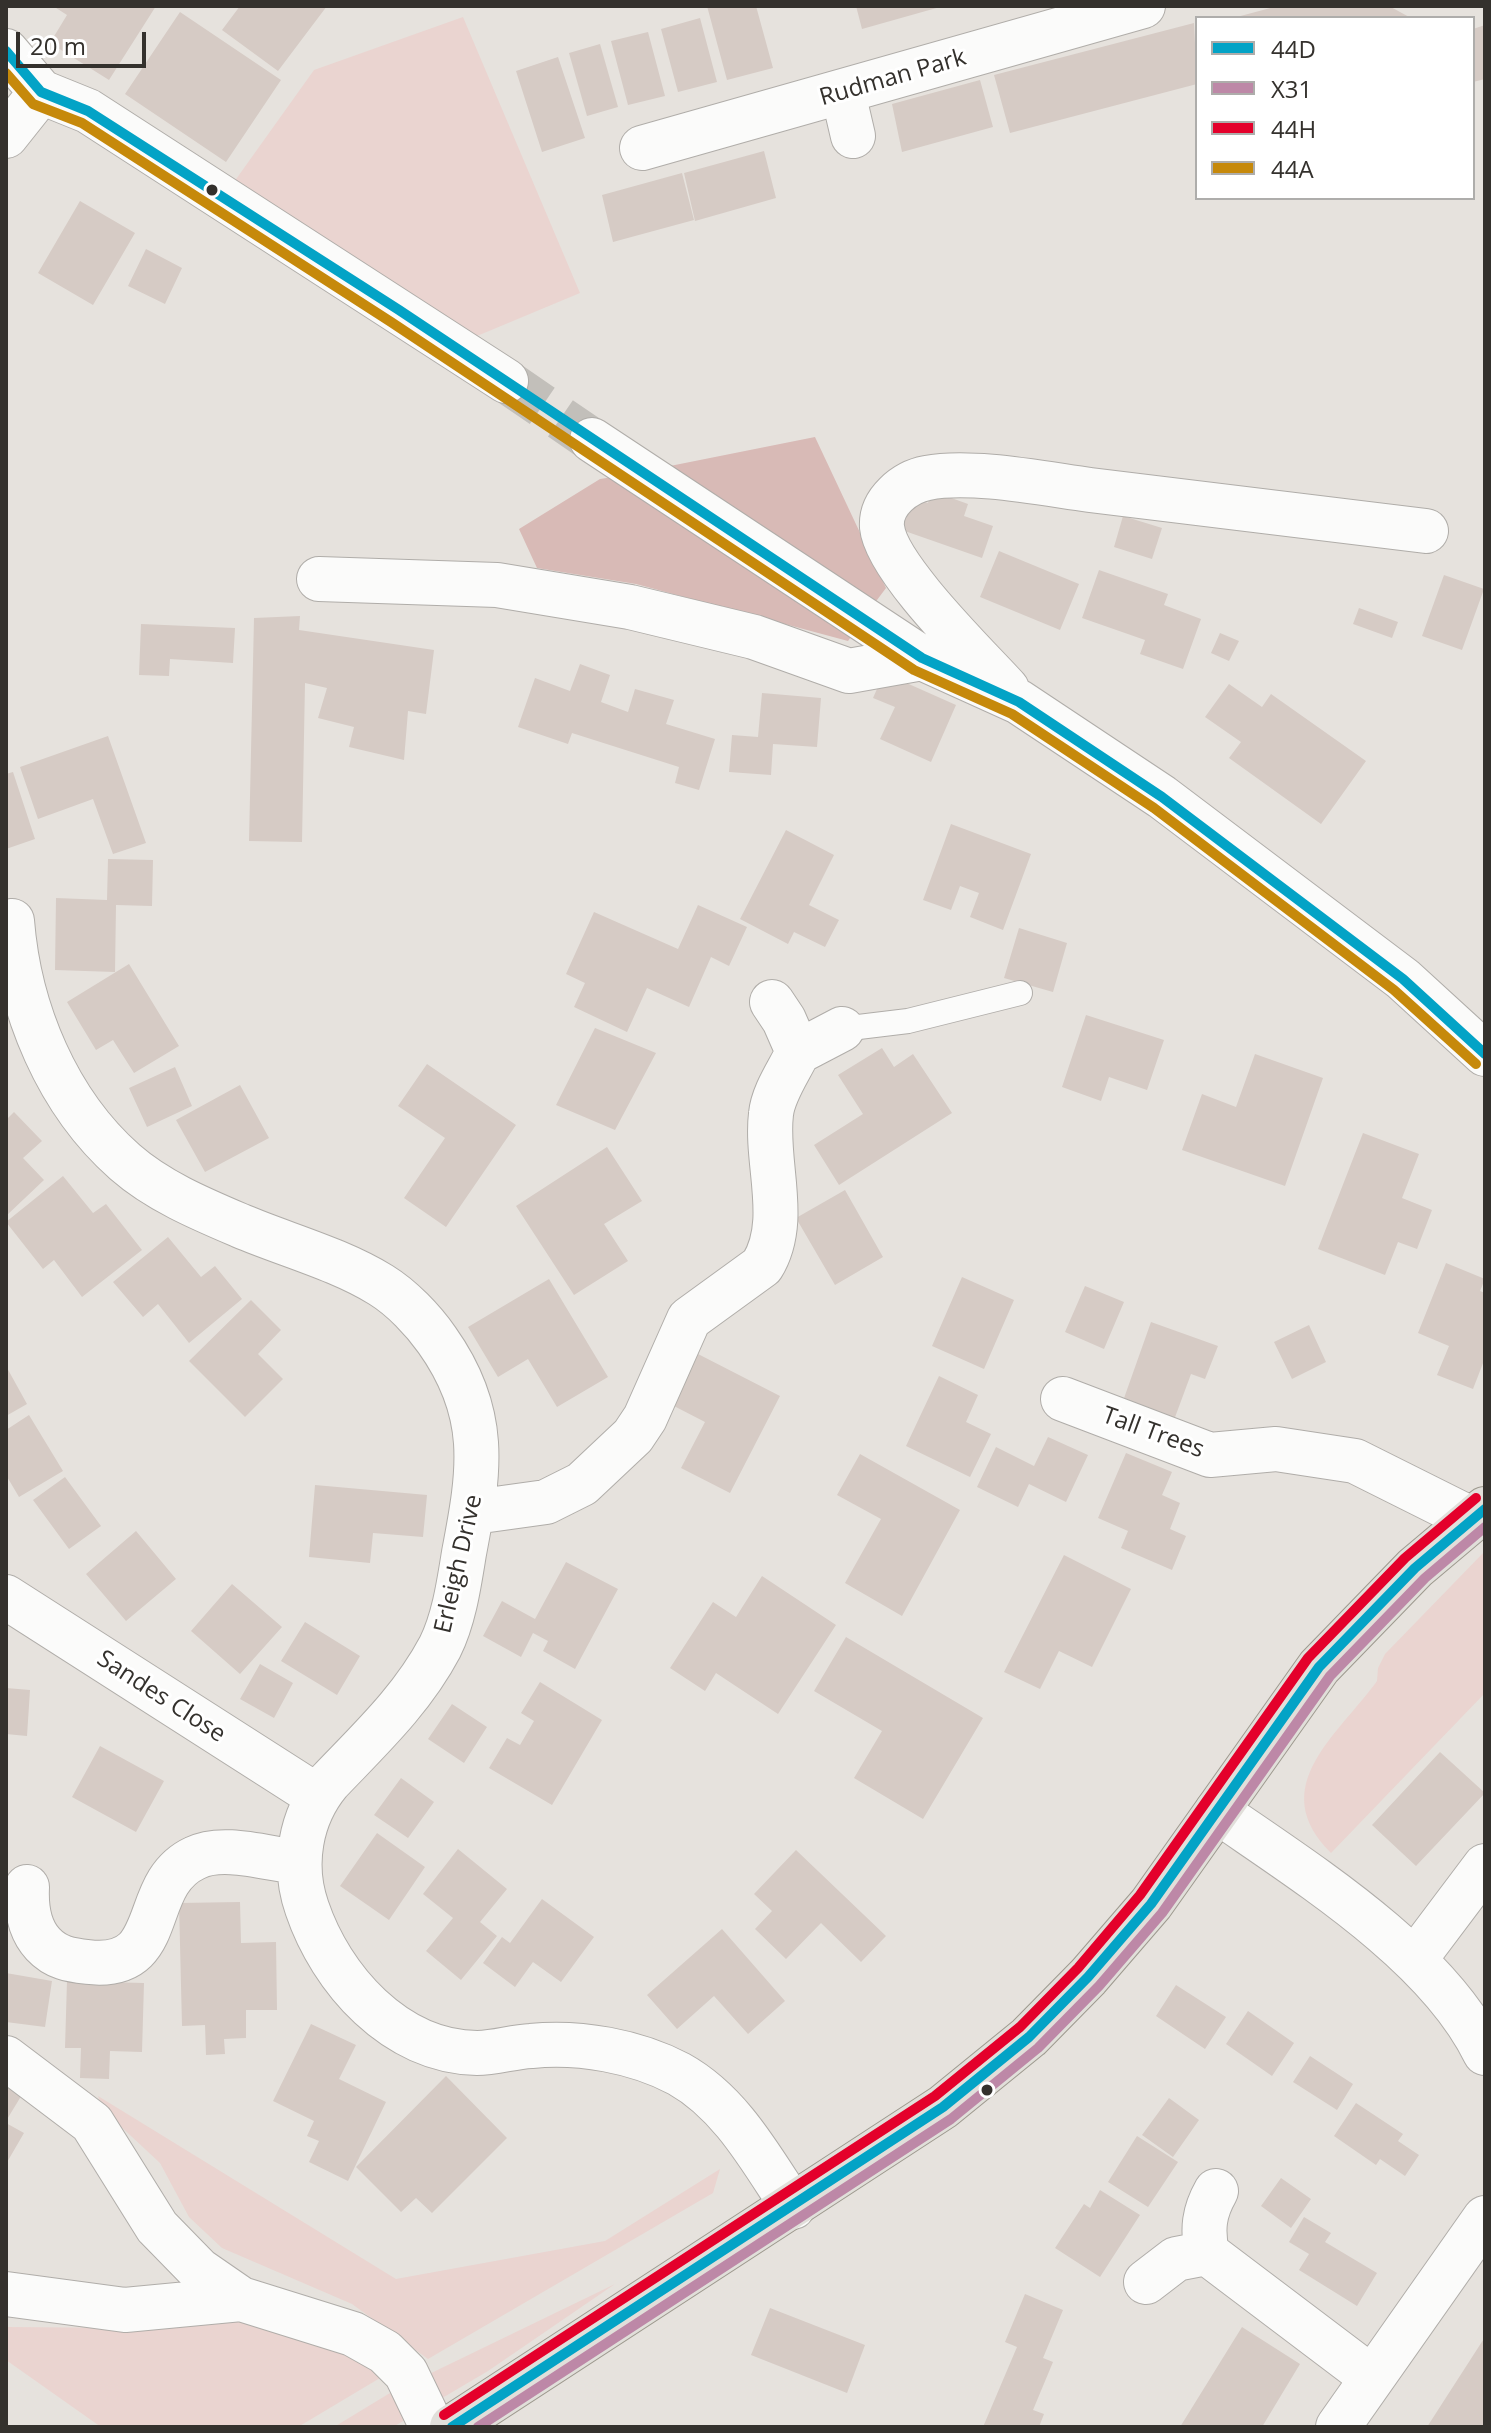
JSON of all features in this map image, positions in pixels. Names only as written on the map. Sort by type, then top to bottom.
[{"type":"main road","points":[[452,2427],[943,2107],[1029,2037],[1137,1921],[1319,1667],[1415,1568],[1478,1514]]},
{"type":"street","name":"Rudman Park","points":[[642,148],[1143,6]]},
{"type":"street","points":[[6,51],[41,92],[88,111],[506,381]]},
{"type":"street","points":[[6,136],[41,92]]},
{"type":"street","points":[[843,93],[853,136]]},
{"type":"street","points":[[592,440],[922,658],[1019,702],[1162,797],[1271,876],[1403,979],[1485,1054]]},
{"type":"street","points":[[1019,702],[895,560],[882,527],[887,503],[906,485],[948,476],[1022,481],[1426,531]]},
{"type":"street","points":[[319,579],[497,585],[630,607],[754,637],[849,671],[922,658]]},
{"type":"street","name":"Erleigh Drive","points":[[12,921],[21,979],[44,1046],[63,1087],[106,1144],[170,1193],[381,1285],[432,1332],[472,1405],[478,1447],[474,1512],[442,1643],[391,1719],[317,1796],[308,1816],[298,1862],[302,1894],[319,1941],[346,1982],[385,2019],[406,2032],[450,2049],[474,2053],[527,2046],[593,2047],[677,2074],[706,2092],[727,2113],[793,2207]]},
{"type":"street","points":[[772,1002],[798,1052]]},
{"type":"street","points":[[474,1512],[546,1502],[582,1484],[633,1436],[645,1418],[689,1319],[762,1266],[770,1254],[775,1226],[771,1112],[798,1052],[842,1029]]},
{"type":"street","name":"Tall Trees","points":[[1063,1399],[1210,1455],[1276,1449],[1355,1461],[1478,1514]]},
{"type":"street","name":"Sandes Close","points":[[6,1597],[317,1796]]},
{"type":"street","points":[[1217,1811],[1415,1959],[1458,2009],[1485,2053]]},
{"type":"street","points":[[27,1887],[32,1928],[54,1954],[67,1959],[115,1963],[127,1957],[144,1941],[159,1895],[173,1873],[193,1858],[215,1853],[298,1862]]},
{"type":"street","points":[[1415,1959],[1485,1866]]},
{"type":"street","points":[[6,2058],[92,2123],[165,2238],[199,2270],[241,2299],[353,2334],[385,2352],[406,2373],[432,2427]]},
{"type":"street","points":[[1216,2191],[1207,2207],[1203,2227],[1207,2253],[1371,2377]]},
{"type":"street","points":[[1338,2427],[1485,2218]]},
{"type":"street","points":[[1146,2282],[1176,2259],[1207,2253]]},
{"type":"street","points":[[6,2294],[125,2310],[241,2299]]},
{"type":"lane","points":[[842,1029],[908,1021],[1020,993]]},
{"type":"shaded area","points":[[463,17],[580,293],[477,336],[234,182],[314,70]]},
{"type":"shaded area","points":[[815,437],[886,588],[874,604],[665,467]]},
{"type":"shaded area","points":[[619,476],[856,630],[848,641],[636,584],[537,568],[519,529],[600,479]]},
{"type":"shaded area","points":[[1485,1551],[1485,1693],[1331,1853],[1312,1829],[1305,1806],[1306,1784],[1314,1763],[1327,1742],[1377,1681],[1378,1668],[1385,1654]]},
{"type":"shaded area","points":[[98,2096],[396,2279],[605,2241],[720,2169],[713,2193],[428,2359],[352,2304],[222,2248],[189,2217],[160,2163],[102,2109]]},
{"type":"shaded area","points":[[615,2284],[488,2371],[393,2427],[334,2427],[390,2393]]},
{"type":"shaded area","points":[[219,2314],[357,2352],[380,2378],[298,2427],[101,2427],[6,2360],[6,2327],[140,2328]]},
{"type":"building","points":[[53,6],[156,6],[109,80],[50,43],[67,15]]},
{"type":"building","points":[[240,6],[327,6],[278,71],[222,30]]},
{"type":"building","points":[[707,6],[756,6],[773,68],[727,80]]},
{"type":"building","points":[[856,6],[940,6],[940,7],[862,29]]},
{"type":"building","points":[[1278,6],[1389,6],[1407,16],[1240,16]]},
{"type":"building","points":[[180,12],[281,80],[226,162],[125,94]]},
{"type":"building","points":[[700,18],[717,82],[678,92],[661,29]]},
{"type":"building","points":[[1194,23],[1195,85],[1010,133],[994,75]]},
{"type":"building","points":[[1485,25],[1485,79],[1475,82],[1475,28]]},
{"type":"building","points":[[648,32],[665,96],[628,105],[611,41]]},
{"type":"building","points":[[600,44],[618,107],[587,116],[569,53]]},
{"type":"building","points":[[558,57],[585,138],[542,152],[516,71]]},
{"type":"building","points":[[980,80],[993,127],[902,152],[892,104]]},
{"type":"building","points":[[764,151],[776,198],[695,221],[684,173]]},
{"type":"building","points":[[682,173],[694,220],[613,242],[602,195]]},
{"type":"building","points":[[80,201],[135,233],[93,305],[38,273]]},
{"type":"building","points":[[146,249],[182,268],[165,304],[128,286]]},
{"type":"building","points":[[932,491],[968,504],[964,516],[993,526],[982,558],[899,529],[911,497],[928,503]]},
{"type":"building","points":[[1123,516],[1162,528],[1152,559],[1114,547]]},
{"type":"building","points":[[999,551],[1079,584],[1060,630],[980,597]]},
{"type":"building","points":[[1099,570],[1168,594],[1164,605],[1201,619],[1183,669],[1140,654],[1145,640],[1082,618]]},
{"type":"building","points":[[1444,575],[1484,589],[1462,650],[1422,636]]},
{"type":"building","points":[[1359,608],[1398,622],[1392,638],[1353,624]]},
{"type":"building","points":[[300,616],[299,630],[434,650],[426,714],[408,711],[404,760],[349,747],[354,727],[318,718],[327,688],[305,683],[302,842],[249,841],[254,618]]},
{"type":"building","points":[[141,624],[235,628],[233,663],[170,659],[169,676],[139,675]]},
{"type":"building","points":[[1220,633],[1239,641],[1229,661],[1211,653]]},
{"type":"building","points":[[580,664],[610,675],[601,702],[628,712],[635,689],[674,700],[666,724],[715,739],[699,790],[675,783],[679,767],[572,733],[568,744],[518,727],[535,678],[570,691]]},
{"type":"building","points":[[884,673],[956,705],[931,762],[880,739],[895,707],[873,698]]},
{"type":"building","points":[[1229,684],[1262,707],[1271,694],[1366,761],[1321,824],[1229,758],[1241,742],[1205,717]]},
{"type":"building","points":[[762,693],[821,698],[817,747],[773,744],[771,775],[729,772],[732,735],[758,737]]},
{"type":"building","points":[[108,736],[146,843],[113,854],[93,799],[38,819],[20,767]]},
{"type":"building","points":[[13,772],[35,839],[6,849],[6,774]]},
{"type":"building","points":[[951,824],[1031,854],[1003,930],[970,917],[979,893],[960,886],[951,910],[923,900]]},
{"type":"building","points":[[786,830],[834,855],[809,905],[839,920],[825,947],[794,932],[788,944],[740,919]]},
{"type":"building","points":[[108,859],[153,860],[152,906],[116,905],[115,972],[55,970],[56,898],[107,900]]},
{"type":"building","points":[[698,905],[747,927],[729,966],[711,957],[689,1007],[647,988],[627,1032],[574,1007],[585,983],[566,974],[594,912],[678,949]]},
{"type":"building","points":[[1019,928],[1067,943],[1053,992],[1004,978]]},
{"type":"building","points":[[129,964],[179,1046],[134,1073],[113,1040],[96,1050],[67,1002]]},
{"type":"building","points":[[1086,1015],[1164,1040],[1147,1090],[1109,1077],[1101,1101],[1062,1087]]},
{"type":"building","points":[[595,1028],[656,1053],[615,1130],[556,1105]]},
{"type":"building","points":[[882,1048],[894,1067],[913,1054],[952,1113],[839,1185],[814,1145],[863,1114],[838,1075]]},
{"type":"building","points":[[1255,1054],[1323,1078],[1285,1186],[1182,1150],[1202,1094],[1236,1107]]},
{"type":"building","points":[[427,1064],[516,1125],[446,1227],[404,1198],[445,1138],[398,1106]]},
{"type":"building","points":[[175,1067],[192,1106],[147,1127],[129,1088]]},
{"type":"building","points":[[240,1085],[269,1138],[205,1172],[176,1120]]},
{"type":"building","points":[[14,1112],[42,1141],[23,1158],[44,1180],[6,1216],[6,1120]]},
{"type":"building","points":[[1363,1133],[1419,1154],[1402,1198],[1432,1210],[1417,1249],[1398,1242],[1385,1275],[1318,1249]]},
{"type":"building","points":[[607,1147],[642,1201],[604,1224],[628,1261],[574,1295],[516,1206]]},
{"type":"building","points":[[63,1176],[93,1213],[106,1204],[142,1250],[82,1297],[54,1260],[43,1269],[6,1222]]},
{"type":"building","points":[[845,1190],[883,1257],[835,1285],[796,1218]]},
{"type":"building","points":[[168,1237],[201,1277],[215,1266],[242,1299],[189,1343],[158,1304],[143,1317],[113,1282]]},
{"type":"building","points":[[1446,1263],[1485,1279],[1480,1291],[1485,1293],[1485,1358],[1473,1389],[1437,1375],[1449,1346],[1418,1333]]},
{"type":"building","points":[[962,1277],[1014,1300],[984,1369],[932,1346]]},
{"type":"building","points":[[549,1279],[608,1377],[557,1407],[528,1359],[498,1377],[468,1327]]},
{"type":"building","points":[[1085,1286],[1124,1302],[1104,1349],[1065,1332]]},
{"type":"building","points":[[251,1300],[281,1330],[258,1354],[283,1379],[245,1417],[189,1361]]},
{"type":"building","points":[[1151,1322],[1218,1346],[1205,1379],[1191,1374],[1174,1420],[1123,1401]]},
{"type":"building","points":[[1309,1325],[1326,1362],[1292,1379],[1274,1342]]},
{"type":"building","points":[[698,1354],[780,1396],[730,1493],[681,1468],[705,1422],[672,1405]]},
{"type":"building","points":[[6,1366],[27,1404],[6,1416]]},
{"type":"building","points":[[939,1376],[978,1395],[966,1422],[991,1434],[970,1477],[906,1446]]},
{"type":"building","points":[[29,1415],[63,1471],[19,1497],[6,1475],[6,1430]]},
{"type":"building","points":[[1048,1437],[1088,1455],[1066,1502],[1029,1484],[1018,1507],[977,1487],[996,1447],[1034,1466]]},
{"type":"building","points":[[1126,1453],[1172,1472],[1162,1495],[1180,1503],[1170,1529],[1186,1536],[1172,1570],[1121,1548],[1128,1531],[1098,1518]]},
{"type":"building","points":[[860,1454],[960,1510],[902,1616],[845,1583],[881,1519],[837,1495]]},
{"type":"building","points":[[65,1477],[101,1526],[69,1549],[33,1500]]},
{"type":"building","points":[[315,1485],[427,1495],[423,1537],[373,1533],[370,1563],[309,1557]]},
{"type":"building","points":[[136,1531],[176,1579],[126,1621],[86,1574]]},
{"type":"building","points":[[1064,1555],[1131,1589],[1092,1667],[1059,1651],[1040,1689],[1004,1672]]},
{"type":"building","points":[[566,1562],[618,1589],[575,1669],[543,1651],[548,1641],[533,1633],[521,1657],[483,1636],[502,1601],[535,1619]]},
{"type":"building","points":[[762,1576],[836,1625],[778,1714],[716,1673],[705,1691],[670,1668],[713,1602],[736,1617]]},
{"type":"building","points":[[232,1584],[282,1627],[240,1674],[191,1631]]},
{"type":"building","points":[[305,1622],[360,1656],[337,1695],[281,1661]]},
{"type":"building","points":[[846,1637],[983,1718],[923,1819],[854,1778],[882,1731],[814,1691]]},
{"type":"building","points":[[260,1664],[293,1683],[274,1718],[240,1699]]},
{"type":"building","points":[[540,1682],[602,1720],[552,1805],[489,1768],[507,1738],[520,1745],[534,1721],[521,1713]]},
{"type":"building","points":[[6,1688],[30,1690],[27,1736],[6,1734]]},
{"type":"building","points":[[452,1704],[487,1727],[464,1763],[428,1739]]},
{"type":"building","points":[[100,1746],[164,1781],[136,1832],[72,1797]]},
{"type":"building","points":[[1440,1752],[1485,1793],[1416,1866],[1372,1825]]},
{"type":"building","points":[[401,1778],[434,1802],[408,1838],[374,1815]]},
{"type":"building","points":[[377,1833],[425,1867],[389,1920],[340,1886]]},
{"type":"building","points":[[458,1849],[507,1889],[480,1922],[497,1936],[461,1980],[426,1951],[453,1918],[423,1894]]},
{"type":"building","points":[[796,1850],[886,1936],[861,1962],[821,1923],[786,1959],[755,1929],[772,1911],[754,1894]]},
{"type":"building","points":[[542,1899],[594,1937],[561,1982],[533,1962],[515,1987],[483,1963],[502,1937],[510,1943]]},
{"type":"building","points":[[240,1902],[241,1943],[276,1942],[277,2010],[246,2010],[246,2038],[224,2039],[225,2054],[206,2055],[205,2025],[182,2026],[179,1903]]},
{"type":"building","points":[[722,1929],[785,2001],[748,2034],[714,1996],[677,2029],[647,1995]]},
{"type":"building","points":[[6,1973],[52,1981],[45,2027],[6,2022]]},
{"type":"building","points":[[67,1981],[144,1983],[142,2052],[110,2051],[109,2079],[80,2078],[81,2048],[65,2048]]},
{"type":"building","points":[[1176,1985],[1226,2017],[1205,2049],[1156,2016]]},
{"type":"building","points":[[1248,2011],[1294,2043],[1272,2076],[1226,2044]]},
{"type":"building","points":[[311,2024],[356,2045],[339,2079],[386,2102],[348,2181],[309,2162],[319,2141],[307,2136],[314,2121],[273,2101]]},
{"type":"building","points":[[1310,2056],[1353,2084],[1337,2110],[1293,2082]]},
{"type":"building","points":[[446,2076],[507,2138],[432,2213],[416,2198],[401,2212],[356,2167]]},
{"type":"building","points":[[6,2083],[23,2093],[6,2121]]},
{"type":"building","points":[[1169,2098],[1199,2120],[1173,2157],[1142,2135]]},
{"type":"building","points":[[1356,2103],[1403,2134],[1398,2141],[1419,2155],[1405,2176],[1380,2159],[1376,2165],[1334,2136]]},
{"type":"building","points":[[6,2123],[24,2133],[6,2164]]},
{"type":"building","points":[[1137,2136],[1178,2162],[1148,2207],[1108,2182]]},
{"type":"building","points":[[1281,2178],[1311,2199],[1291,2228],[1261,2206]]},
{"type":"building","points":[[1100,2190],[1140,2215],[1100,2277],[1055,2248],[1084,2204],[1090,2208]]},
{"type":"building","points":[[1304,2217],[1331,2233],[1325,2242],[1377,2273],[1357,2306],[1299,2270],[1309,2254],[1289,2242]]},
{"type":"building","points":[[1025,2294],[1063,2310],[1043,2358],[1053,2362],[1033,2410],[1044,2414],[1039,2427],[983,2427],[1017,2347],[1005,2342]]},
{"type":"building","points":[[770,2308],[865,2345],[847,2393],[751,2355]]},
{"type":"building","points":[[1242,2327],[1300,2364],[1262,2427],[1180,2427]]},
{"type":"building","points":[[1485,2337],[1485,2427],[1427,2427]]},
{"type":"tunnel","points":[[506,381],[592,440]]},
{"type":"transit line","name":"44D","points":[[6,51],[41,92],[88,111],[399,310],[922,658],[1019,702],[1162,797],[1403,979],[1485,1054]]},
{"type":"transit line","name":"44A","points":[[6,73],[33,104],[82,123],[391,322],[914,670],[1012,714],[1154,808],[1394,990],[1476,1064]]},
{"type":"transit line","name":"44H","points":[[444,2415],[935,2096],[1020,2027],[1078,1968],[1140,1895],[1308,1658],[1405,1558],[1476,1498]]},
{"type":"transit line","name":"44D","points":[[452,2427],[943,2107],[1029,2037],[1088,1977],[1151,1904],[1319,1667],[1415,1568],[1485,1509]]},
{"type":"transit line","name":"X31","points":[[478,2427],[951,2119],[1038,2048],[1099,1986],[1162,1913],[1330,1676],[1425,1578],[1485,1527]]}]
